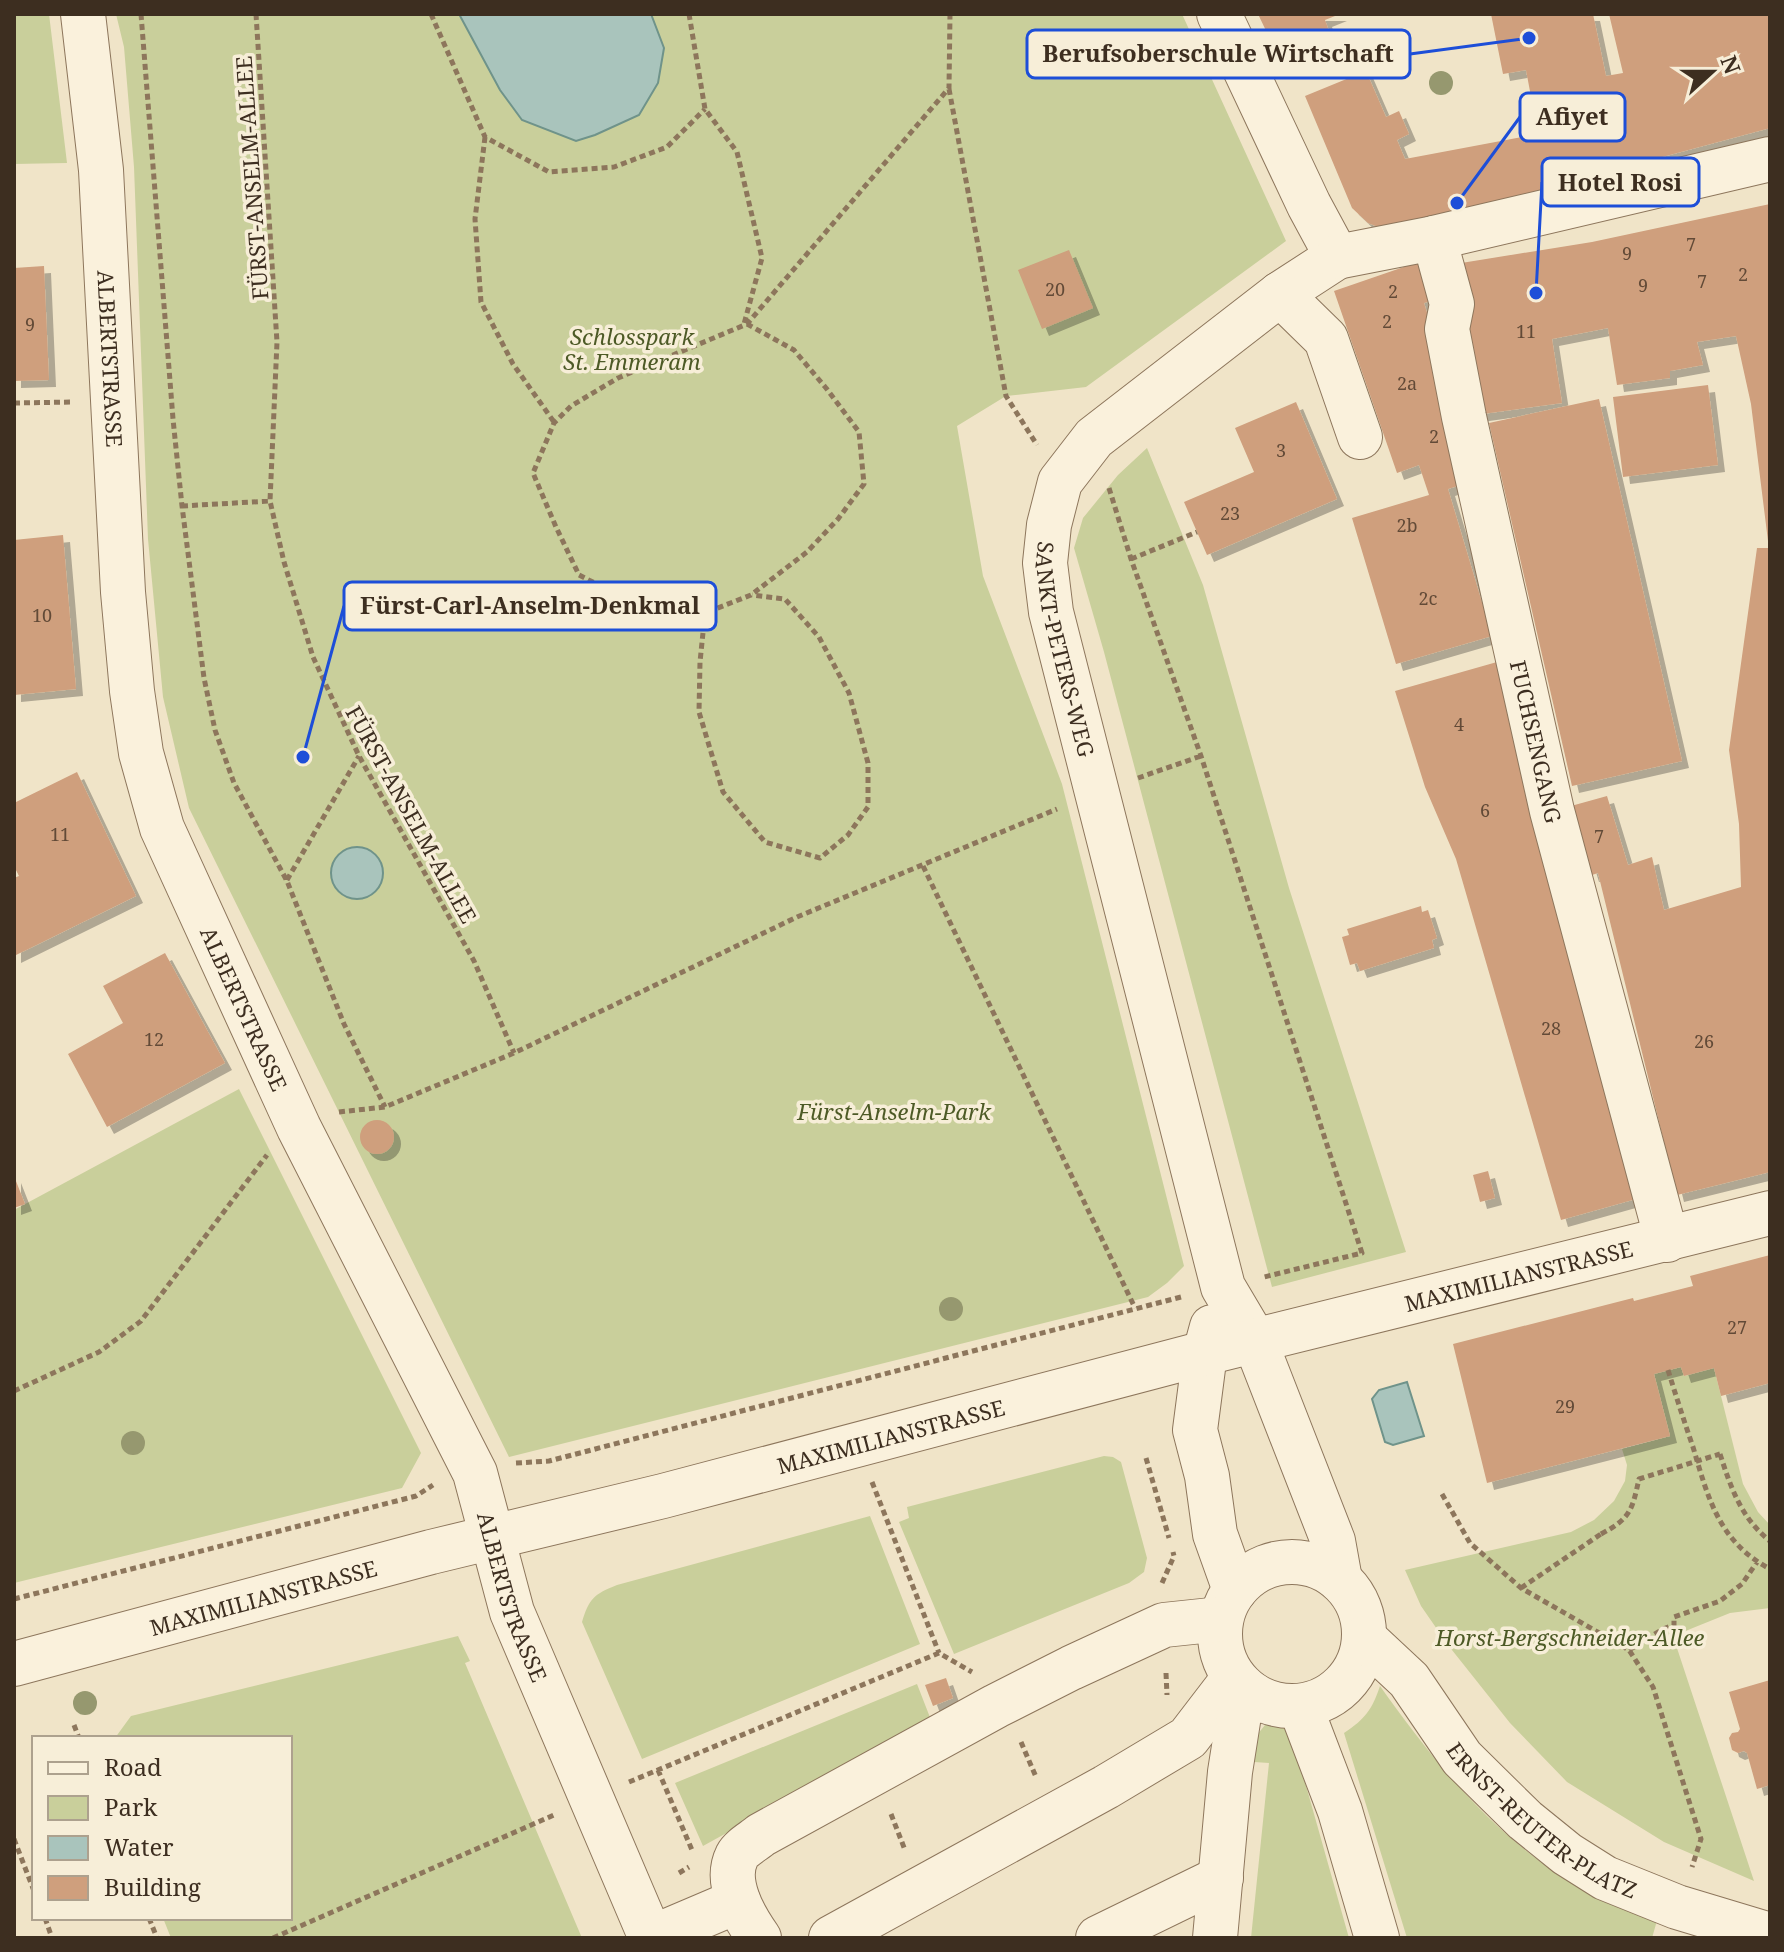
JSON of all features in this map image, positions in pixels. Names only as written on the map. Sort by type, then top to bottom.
[{"type":"street","name":"ALBERTSTRASSE","points":[[83,14],[101,170],[123,592],[132,691],[141,753],[162,828],[318,1120],[475,1473],[512,1612],[651,1938]]},
{"type":"street","points":[[1219,14],[1309,205],[1337,257],[1434,238],[1770,159]]},
{"type":"street","name":"FUCHSENGANG","points":[[1434,238],[1452,304],[1447,329],[1464,417],[1548,796],[1667,1240]]},
{"type":"street","name":"SANKT-PETERS-WEG","points":[[1255,1341],[1223,1287],[1051,612],[1045,563],[1049,525],[1060,482],[1094,438],[1280,294],[1337,257]]},
{"type":"street","points":[[1280,294],[1326,339],[1360,437]]},
{"type":"street","name":"MAXIMILIANSTRASSE","points":[[14,1664],[431,1552],[663,1496],[1205,1353],[1770,1213]]},
{"type":"street","name":"SANKT-PETERS-WEG","points":[[1205,1353],[1223,1287]]},
{"type":"street","points":[[1255,1341],[1333,1541],[1340,1580]]},
{"type":"street","points":[[1205,1353],[1195,1430],[1207,1476],[1228,1604]]},
{"type":"street","points":[[1285,1563],[1310,1564],[1340,1580],[1353,1596],[1362,1616],[1364,1638],[1352,1675],[1338,1690],[1321,1700],[1300,1706],[1276,1704],[1244,1686],[1224,1660],[1220,1639],[1228,1604],[1247,1578],[1261,1569],[1285,1563]]},
{"type":"street","points":[[759,1938],[738,1901],[733,1879],[738,1855],[761,1835],[1071,1668],[1164,1625],[1228,1604]]},
{"type":"street","name":"ERNST-REUTER-PLATZ","points":[[1364,1638],[1409,1680],[1462,1758],[1525,1820],[1567,1854],[1605,1878],[1677,1907],[1770,1935]]},
{"type":"street","points":[[1215,1938],[1230,1772],[1244,1686]]},
{"type":"street","points":[[831,1938],[1106,1787],[1188,1738],[1244,1686]]},
{"type":"street","points":[[1300,1706],[1340,1811],[1377,1938]]},
{"type":"street","points":[[1098,1938],[1221,1878]]},
{"type":"street","points":[[651,1938],[738,1901]]},
{"type":"path","points":[[141,14],[173,419],[204,678],[215,730],[234,783],[287,881],[344,1024],[385,1107]]},
{"type":"path","name":"FÜRST-ANSELM-ALLEE","points":[[256,14],[277,342],[270,501],[284,562],[313,657],[359,756],[474,961],[514,1053]]},
{"type":"path","points":[[431,14],[485,137],[475,219],[481,302],[513,364],[554,423]]},
{"type":"path","points":[[689,14],[705,109],[737,152],[762,258],[745,324]]},
{"type":"path","points":[[950,14],[949,88],[1006,396],[1060,482]]},
{"type":"path","points":[[745,324],[794,350],[859,432],[864,484],[838,519],[807,552],[751,595],[687,620],[628,600],[579,575],[533,473],[554,423],[571,406],[618,378],[745,324],[949,88]]},
{"type":"path","points":[[485,137],[549,172],[614,167],[667,147],[705,109]]},
{"type":"path","points":[[14,403],[113,401]]},
{"type":"path","points":[[14,1599],[416,1496],[436,1483],[510,1463],[549,1461],[1135,1308],[1362,1253],[1201,756],[1131,559],[1094,438]]},
{"type":"path","points":[[182,506],[270,501]]},
{"type":"path","points":[[1131,559],[1197,532]]},
{"type":"path","points":[[705,613],[699,712],[723,792],[765,842],[820,858],[848,835],[868,807],[868,763],[849,693],[819,637],[785,599],[751,595]]},
{"type":"path","points":[[287,881],[359,756]]},
{"type":"path","points":[[14,1391],[99,1352],[141,1321],[270,1151],[318,1120],[385,1107],[514,1053],[797,917],[1097,792],[1201,756]]},
{"type":"path","points":[[923,866],[1135,1308]]},
{"type":"path","points":[[1668,1370],[1710,1505],[1736,1544],[1770,1569]]},
{"type":"path","points":[[1521,1588],[1618,1525],[1632,1508],[1639,1479],[1720,1454],[1744,1514],[1757,1531],[1770,1541]]},
{"type":"path","points":[[1442,1494],[1470,1543],[1521,1588],[1629,1650],[1653,1687],[1701,1839],[1691,1868]]},
{"type":"path","points":[[878,1502],[939,1653],[976,1674]]},
{"type":"path","points":[[1629,1650],[1674,1625],[1674,1617],[1720,1601],[1742,1584],[1757,1562]]},
{"type":"path","points":[[273,1938],[592,1798],[939,1653]]},
{"type":"path","points":[[74,1725],[78,1736]]},
{"type":"path","points":[[658,1770],[692,1850]]},
{"type":"path","points":[[891,1814],[907,1853]]},
{"type":"path","points":[[14,1839],[32,1886]]},
{"type":"green space","points":[[14,14],[49,14],[67,163],[14,164]]},
{"type":"green space","points":[[116,14],[1182,14],[1286,241],[1086,387],[1006,396],[957,426],[983,576],[1062,784],[1184,1266],[1167,1283],[1148,1297],[509,1457],[189,808],[163,697],[148,539],[134,167],[124,47]]},
{"type":"green space","points":[[1147,448],[1203,585],[1289,888],[1406,1252],[1272,1287],[1074,548],[1083,518],[1118,475]]},
{"type":"green space","points":[[239,1089],[421,1453],[402,1488],[14,1583],[14,1210]]},
{"type":"green space","name":"Horst-Bergschneider-Allee","points":[[1681,1367],[1684,1376],[1714,1368],[1743,1484],[1758,1512],[1770,1525],[1770,1608],[1730,1613],[1673,1636],[1754,1881],[1664,1842],[1567,1782],[1510,1723],[1448,1645],[1421,1606],[1405,1570],[1571,1532],[1594,1520],[1614,1501],[1625,1481],[1627,1465],[1622,1449],[1670,1436],[1654,1374]]},
{"type":"green space","points":[[1104,1456],[1121,1462],[1147,1558],[1144,1572],[1129,1583],[954,1654],[899,1522],[909,1518],[907,1507]]},
{"type":"green space","points":[[870,1516],[920,1644],[642,1759],[582,1622],[594,1598],[617,1585]]},
{"type":"green space","points":[[458,1636],[470,1661],[465,1663],[582,1938],[171,1938],[164,1920],[292,1920],[292,1736],[116,1736],[131,1716]]},
{"type":"green space","points":[[917,1684],[931,1720],[703,1846],[675,1783]]},
{"type":"green space","points":[[1380,1686],[1443,1769],[1490,1819],[1543,1864],[1582,1889],[1658,1917],[1652,1938],[1407,1938],[1344,1733],[1367,1713]]},
{"type":"green space","points":[[1265,1725],[1286,1727],[1292,1736],[1349,1938],[1251,1938],[1269,1763],[1254,1762],[1257,1735]]},
{"type":"water","points":[[459,14],[651,14],[664,48],[658,83],[639,115],[576,141],[522,120],[500,90]]},
{"type":"water","points":[[357,847],[375,855],[383,873],[375,891],[357,899],[339,891],[331,873],[339,855]]},
{"type":"water","points":[[1407,1382],[1424,1436],[1393,1445],[1385,1442],[1372,1399],[1379,1390]]},
{"type":"building","points":[[1258,14],[1340,14],[1325,20],[1331,37],[1280,60]]},
{"type":"building","points":[[1491,14],[1593,14],[1606,76],[1623,73],[1609,14],[1770,14],[1770,128],[1409,225],[1381,228],[1368,223],[1352,208],[1305,96],[1366,71],[1386,117],[1399,111],[1409,134],[1397,140],[1405,159],[1538,134],[1526,70],[1503,74]]},
{"type":"building","points":[[1770,204],[1770,540],[1751,404],[1736,336],[1697,342],[1703,365],[1670,371],[1670,378],[1617,385],[1608,328],[1552,339],[1562,403],[1475,415],[1449,265],[1592,242]]},
{"type":"building","points":[[1069,250],[1093,308],[1042,329],[1018,270]]},
{"type":"building","points":[[1427,259],[1440,298],[1424,303],[1451,392],[1467,483],[1448,489],[1492,636],[1396,664],[1352,518],[1429,495],[1419,465],[1397,473],[1334,291]]},
{"type":"building","points":[[44,266],[49,380],[14,381],[14,268]]},
{"type":"building","points":[[1708,385],[1718,465],[1623,477],[1613,397]]},
{"type":"building","points":[[1599,399],[1682,761],[1572,786],[1489,423]]},
{"type":"building","points":[[1296,402],[1337,499],[1207,555],[1184,502],[1254,472],[1235,428]]},
{"type":"building","points":[[63,535],[76,689],[14,695],[14,540]]},
{"type":"building","points":[[1757,548],[1770,548],[1770,1172],[1677,1195],[1598,873],[1592,875],[1571,806],[1607,796],[1628,865],[1652,857],[1664,910],[1741,887],[1739,824],[1729,750]]},
{"type":"building","points":[[1497,662],[1643,1197],[1561,1220],[1456,859],[1425,787],[1395,691]]},
{"type":"building","points":[[77,772],[136,896],[14,956],[14,878],[19,876],[14,866],[14,803]]},
{"type":"building","points":[[1421,906],[1422,912],[1428,910],[1437,938],[1432,940],[1434,948],[1360,971],[1357,963],[1350,965],[1342,937],[1349,935],[1347,929]]},
{"type":"building","points":[[165,953],[225,1063],[107,1127],[68,1054],[123,1023],[103,986]]},
{"type":"building","points":[[377,1120],[389,1125],[394,1137],[389,1149],[377,1154],[365,1149],[360,1137],[365,1125]]},
{"type":"building","points":[[1488,1171],[1495,1198],[1480,1202],[1473,1175]]},
{"type":"building","points":[[14,1176],[25,1204],[14,1208]]},
{"type":"building","points":[[1770,1255],[1770,1383],[1721,1396],[1714,1368],[1684,1376],[1681,1367],[1654,1374],[1670,1436],[1487,1483],[1453,1344],[1633,1298],[1634,1301],[1693,1286],[1690,1276]]},
{"type":"building","points":[[946,1678],[953,1698],[933,1706],[925,1685]]},
{"type":"building","points":[[1770,1680],[1770,1785],[1757,1789],[1747,1753],[1732,1750],[1729,1738],[1740,1729],[1729,1692]]},
{"type":"place","name":"Berufsoberschule Wirtschaft","points":[[1529,38]]},
{"type":"place","name":"Afiyet","points":[[1457,203]]},
{"type":"place","name":"Hotel Rosi","points":[[1536,293]]},
{"type":"place","name":"Fürst-Carl-Anselm-Denkmal","points":[[303,757]]},
{"type":"park label","name":"Schlosspark St. Emmeram","points":[[632,348]]},
{"type":"park label","name":"Fürst-Anselm-Park","points":[[894,1111]]}]
